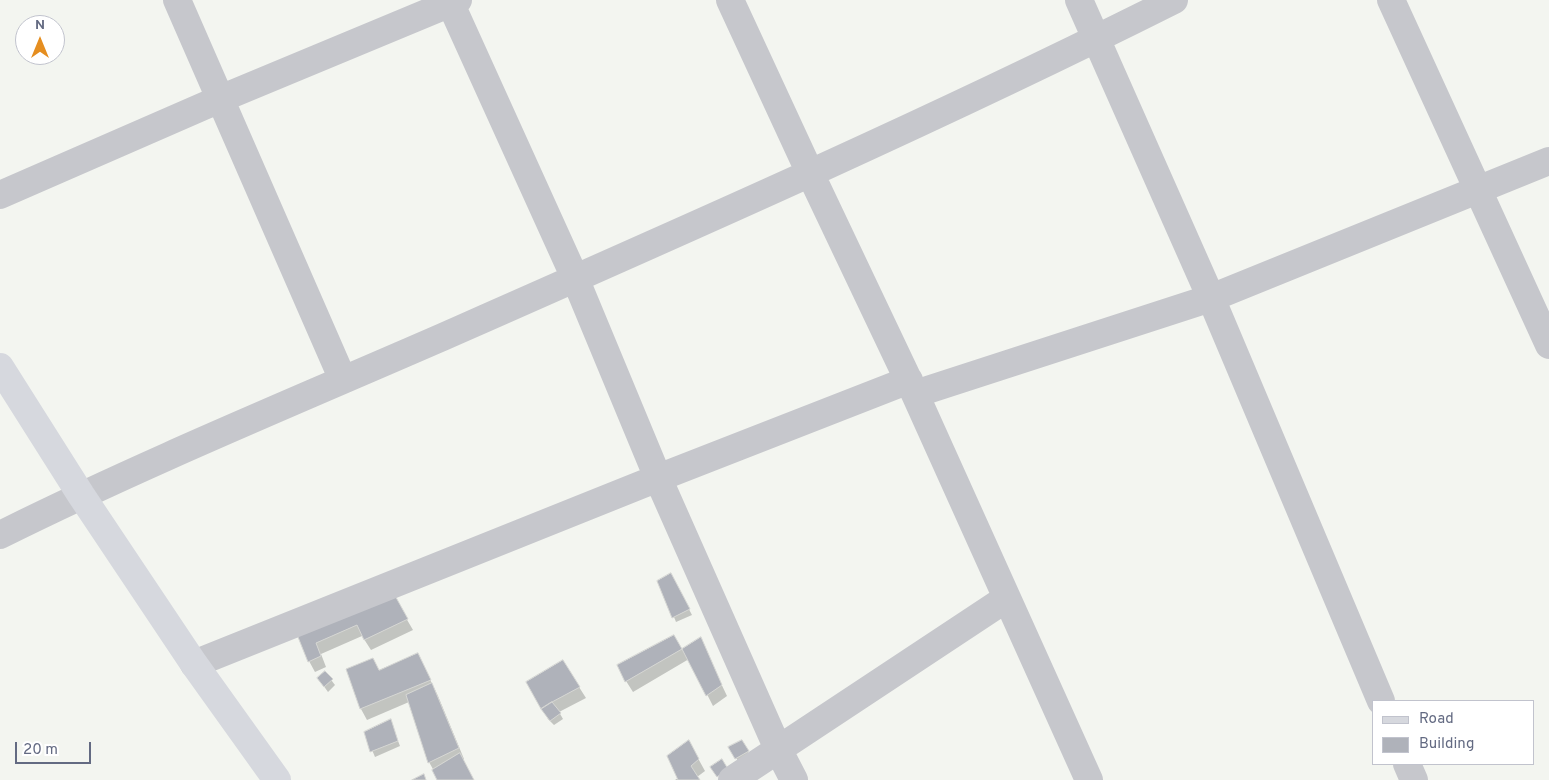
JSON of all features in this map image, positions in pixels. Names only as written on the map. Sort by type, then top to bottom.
[{"type":"main road","points":[[0,367],[81,495],[194,664],[277,780]]},
{"type":"street","points":[[177,0],[343,380]]},
{"type":"street","points":[[730,0],[912,387],[1089,780]]},
{"type":"street","points":[[1079,0],[1211,298],[1381,700]]},
{"type":"street","points":[[0,535],[81,495],[810,173],[1096,39],[1174,0]]},
{"type":"street","points":[[1391,0],[1549,345]]},
{"type":"street","points":[[0,194],[453,1],[575,278],[658,478],[778,749],[794,780]]},
{"type":"street","points":[[194,664],[658,478],[912,387],[1211,298],[1549,160]]},
{"type":"street","points":[[732,780],[1008,598]]},
{"type":"street","points":[[1407,765],[1414,780]]},
{"type":"building","points":[[671,573],[690,609],[672,618],[657,581]]},
{"type":"building","points":[[393,592],[408,619],[364,640],[357,625],[316,643],[321,656],[308,662],[296,632]]},
{"type":"building","points":[[674,635],[682,649],[625,682],[617,665]]},
{"type":"building","points":[[701,637],[722,685],[706,696],[682,649]]},
{"type":"building","points":[[418,653],[431,680],[360,709],[346,669],[373,658],[379,670]]},
{"type":"building","points":[[563,660],[580,687],[541,709],[526,682]]},
{"type":"building","points":[[325,671],[333,679],[324,687],[317,678]]},
{"type":"building","points":[[432,683],[459,748],[428,763],[406,695]]},
{"type":"building","points":[[552,702],[561,713],[550,721],[541,709]]},
{"type":"building","points":[[391,719],[398,741],[370,752],[364,732]]},
{"type":"building","points":[[689,740],[699,759],[691,766],[700,780],[678,780],[667,756]]},
{"type":"building","points":[[742,740],[749,751],[735,759],[728,747]]},
{"type":"building","points":[[460,753],[474,780],[437,780],[432,770]]},
{"type":"building","points":[[722,759],[728,769],[717,777],[710,767]]},
{"type":"building","points":[[424,774],[426,780],[412,780]]}]
